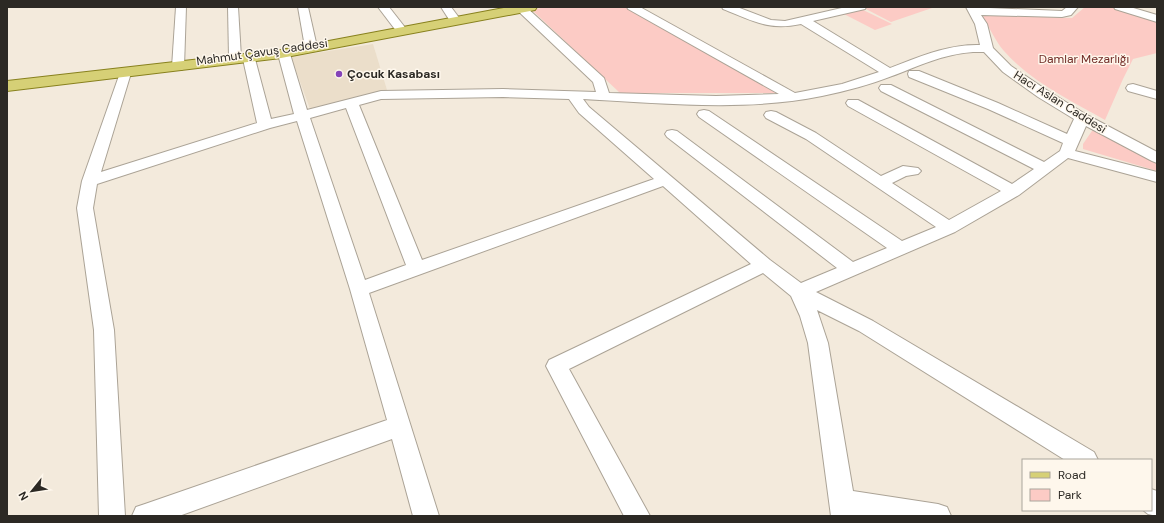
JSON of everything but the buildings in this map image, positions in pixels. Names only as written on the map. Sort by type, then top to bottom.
[{"type":"main road","points":[[7,86],[125,73],[178,65],[284,54],[522,8]]},
{"type":"main road","name":"Mahmut Çavuş Caddesi","points":[[242,58],[401,30],[450,13],[522,8]]},
{"type":"main road","name":"Mahmut Çavuş Caddesi","points":[[7,82],[178,65]]},
{"type":"street","points":[[178,65],[181,7]]},
{"type":"street","points":[[233,7],[242,58],[265,125]]},
{"type":"street","points":[[303,7],[311,47]]},
{"type":"street","points":[[383,7],[401,30]]},
{"type":"street","points":[[632,7],[793,97]]},
{"type":"street","points":[[727,7],[769,22],[784,24],[861,7]]},
{"type":"street","points":[[973,9],[1062,14],[1067,13],[1073,7]]},
{"type":"street","points":[[1119,7],[1157,19]]},
{"type":"street","points":[[522,8],[596,77],[601,85],[604,96]]},
{"type":"street","points":[[90,181],[265,125],[381,95],[503,93],[704,101],[793,97],[840,89],[889,73],[936,54],[956,49],[987,49],[981,24],[973,9]]},
{"type":"street","points":[[805,20],[889,73]]},
{"type":"street","name":"Hacı Aslan Caddesi","points":[[987,49],[1007,69],[1043,94],[1082,118],[1157,158]]},
{"type":"street","points":[[284,54],[302,116],[359,289],[426,516]]},
{"type":"street","points":[[112,516],[104,330],[85,208],[90,181],[125,73]]},
{"type":"street","points":[[914,74],[993,106],[1069,147],[1157,177]]},
{"type":"street","points":[[886,88],[1045,168]]},
{"type":"street","points":[[1133,88],[1157,95]]},
{"type":"street","points":[[573,95],[584,110],[764,265],[799,292],[866,326],[1084,459]]},
{"type":"street","points":[[351,103],[417,269]]},
{"type":"street","points":[[853,103],[1013,191]]},
{"type":"street","points":[[704,114],[901,248]]},
{"type":"street","points":[[771,115],[810,136],[949,228]]},
{"type":"street","points":[[799,292],[949,228],[1013,191],[1045,168],[1069,147],[1082,118]]},
{"type":"street","points":[[672,134],[851,270]]},
{"type":"street","points":[[881,182],[903,171],[913,171]]},
{"type":"street","points":[[359,289],[665,180]]},
{"type":"street","points":[[637,516],[556,366],[764,265]]},
{"type":"street","points":[[799,292],[810,316],[818,343],[843,509],[938,516]]},
{"type":"street","points":[[145,516],[399,426]]},
{"type":"shaded area","name":"Çocuk Kasabası","points":[[373,44],[387,90],[310,109],[291,57]]},
{"type":"green space","points":[[545,7],[626,7],[777,93],[620,93],[532,10]]},
{"type":"green space","points":[[862,7],[935,7],[891,22]]},
{"type":"green space","name":"Damlar Mezarlığı","points":[[1085,7],[1112,7],[1157,22],[1157,53],[1133,59],[1105,120],[1065,98],[1026,72],[1004,51],[983,18],[984,15],[1072,18]]},
{"type":"green space","points":[[859,8],[892,24],[875,30],[842,13]]},
{"type":"green space","points":[[1094,128],[1157,161],[1157,171],[1083,149],[1083,144]]},
{"type":"place","name":"Çocuk Kasabası","points":[[339,74]]}]
